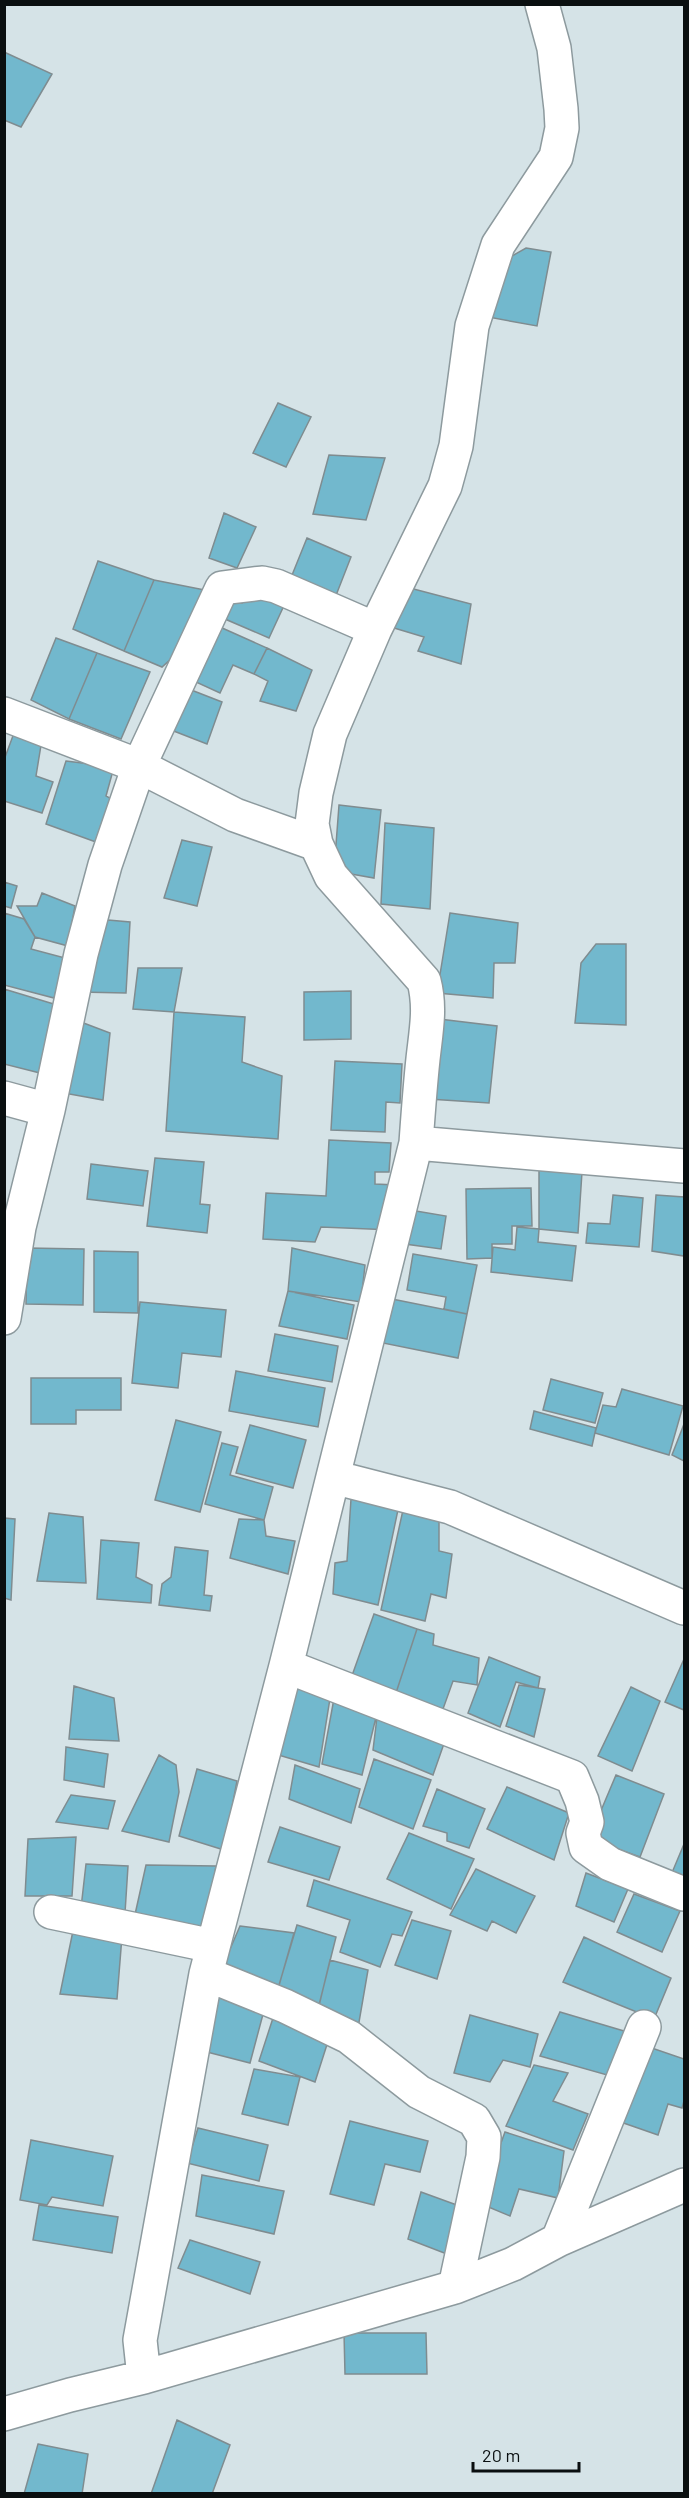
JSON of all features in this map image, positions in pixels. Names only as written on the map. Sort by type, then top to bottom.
[{"type":"street","points":[[144,2377],[140,2340],[209,1960],[286,1666],[416,1143],[423,1058],[429,1020],[429,1000],[424,981],[331,876],[316,844],[312,824],[316,794],[330,734],[375,628],[445,486],[456,446],[472,326],[498,245],[556,157],[562,129],[561,109],[554,48],[542,4]]},
{"type":"street","points":[[4,1318],[19,1227],[48,1110],[81,954],[105,865],[139,766],[222,588],[262,583],[276,586],[375,628]]},
{"type":"street","points":[[4,714],[139,766],[235,815],[316,844]]},
{"type":"street","points":[[4,1098],[48,1110]]},
{"type":"street","points":[[416,1143],[684,1166]]},
{"type":"street","points":[[333,1477],[450,1507],[684,1608]]},
{"type":"street","points":[[286,1666],[572,1777],[582,1801],[587,1822],[584,1833],[586,1847],[610,1864],[684,1894]]},
{"type":"street","points":[[51,1912],[209,1960],[285,2006],[349,2037],[419,2092],[474,2120],[484,2137],[483,2157],[455,2287]]},
{"type":"street","points":[[558,2240],[644,2027]]},
{"type":"street","points":[[4,2414],[144,2377],[455,2287],[513,2264],[558,2240],[684,2185]]},
{"type":"building","points":[[4,52],[52,74],[21,127],[4,120]]},
{"type":"building","points":[[526,248],[551,252],[537,326],[488,317],[498,264]]},
{"type":"building","points":[[278,403],[311,417],[286,467],[253,453]]},
{"type":"building","points":[[329,455],[385,458],[366,520],[313,514]]},
{"type":"building","points":[[224,513],[256,527],[237,568],[209,558]]},
{"type":"building","points":[[307,538],[351,557],[333,603],[288,585]]},
{"type":"building","points":[[98,561],[154,580],[124,651],[73,629]]},
{"type":"building","points":[[154,580],[215,592],[192,640],[162,667],[124,651]]},
{"type":"building","points":[[406,587],[471,604],[461,664],[418,651],[424,637],[394,628]]},
{"type":"building","points":[[251,589],[287,599],[269,638],[218,616],[227,597],[242,603]]},
{"type":"building","points":[[211,623],[267,648],[254,674],[233,665],[220,693],[185,677]]},
{"type":"building","points":[[56,638],[97,653],[69,719],[31,700]]},
{"type":"building","points":[[267,648],[312,670],[296,711],[260,701],[268,681],[254,674]]},
{"type":"building","points":[[97,653],[150,672],[121,739],[69,719]]},
{"type":"building","points":[[181,686],[222,702],[207,744],[166,728]]},
{"type":"building","points":[[14,733],[42,739],[36,776],[53,782],[42,813],[4,801],[4,760]]},
{"type":"building","points":[[66,761],[114,767],[106,796],[120,804],[107,846],[46,824]]},
{"type":"building","points":[[339,805],[381,810],[374,878],[334,871]]},
{"type":"building","points":[[385,823],[434,828],[430,909],[381,904]]},
{"type":"building","points":[[182,840],[212,847],[197,906],[164,898]]},
{"type":"building","points":[[4,882],[17,886],[11,908],[4,906]]},
{"type":"building","points":[[42,893],[75,906],[68,946],[35,937],[17,906],[37,906]]},
{"type":"building","points":[[4,913],[24,919],[35,937],[31,949],[65,958],[54,998],[4,985]]},
{"type":"building","points":[[450,913],[518,923],[515,963],[494,963],[493,998],[437,993]]},
{"type":"building","points":[[108,920],[130,922],[126,993],[79,992],[90,943]]},
{"type":"building","points":[[596,944],[626,944],[626,1025],[575,1023],[581,963]]},
{"type":"building","points":[[138,968],[182,968],[174,1012],[133,1009]]},
{"type":"building","points":[[4,989],[67,1008],[48,1075],[4,1064]]},
{"type":"building","points":[[351,991],[351,1039],[304,1040],[304,992]]},
{"type":"building","points":[[174,1012],[245,1017],[242,1062],[282,1076],[278,1139],[166,1131]]},
{"type":"building","points":[[73,1019],[110,1033],[103,1100],[58,1092]]},
{"type":"building","points":[[439,1019],[497,1026],[489,1103],[429,1099]]},
{"type":"building","points":[[335,1061],[402,1064],[400,1103],[386,1102],[385,1132],[331,1130]]},
{"type":"building","points":[[329,1140],[391,1143],[389,1172],[375,1172],[375,1184],[396,1185],[393,1230],[321,1227],[315,1242],[263,1239],[266,1193],[326,1196]]},
{"type":"building","points":[[155,1158],[204,1162],[200,1204],[210,1205],[207,1233],[147,1226]]},
{"type":"building","points":[[91,1164],[148,1171],[143,1206],[87,1199]]},
{"type":"building","points":[[539,1169],[582,1172],[578,1233],[539,1229]]},
{"type":"building","points":[[531,1188],[532,1226],[512,1226],[512,1244],[492,1244],[492,1258],[467,1259],[466,1189]]},
{"type":"building","points":[[613,1195],[643,1198],[639,1247],[586,1243],[588,1223],[610,1224]]},
{"type":"building","points":[[656,1195],[684,1197],[684,1256],[652,1251]]},
{"type":"building","points":[[410,1210],[446,1216],[441,1249],[405,1244]]},
{"type":"building","points":[[517,1227],[539,1229],[538,1242],[576,1246],[572,1281],[491,1272],[493,1247],[515,1250]]},
{"type":"building","points":[[27,1248],[84,1249],[83,1305],[26,1304]]},
{"type":"building","points":[[292,1248],[365,1265],[361,1302],[288,1291]]},
{"type":"building","points":[[94,1251],[138,1252],[138,1313],[94,1312]]},
{"type":"building","points":[[413,1254],[477,1265],[467,1314],[444,1309],[446,1297],[407,1290]]},
{"type":"building","points":[[288,1291],[354,1305],[347,1339],[279,1326]]},
{"type":"building","points":[[392,1299],[467,1314],[458,1358],[383,1343]]},
{"type":"building","points":[[140,1302],[226,1310],[221,1357],[182,1353],[178,1388],[132,1383]]},
{"type":"building","points":[[275,1334],[338,1346],[332,1382],[268,1371]]},
{"type":"building","points":[[236,1371],[325,1388],[318,1427],[229,1411]]},
{"type":"building","points":[[31,1378],[121,1378],[121,1410],[76,1410],[76,1424],[31,1424]]},
{"type":"building","points":[[551,1379],[603,1393],[595,1423],[543,1410]]},
{"type":"building","points":[[622,1389],[683,1406],[669,1455],[595,1433],[603,1405],[616,1407]]},
{"type":"building","points":[[534,1411],[596,1428],[592,1446],[530,1429]]},
{"type":"building","points":[[176,1420],[221,1432],[200,1512],[155,1500]]},
{"type":"building","points":[[684,1424],[684,1461],[672,1455]]},
{"type":"building","points":[[250,1425],[306,1440],[293,1488],[236,1473]]},
{"type":"building","points":[[222,1443],[238,1447],[230,1475],[273,1487],[264,1520],[205,1504]]},
{"type":"building","points":[[351,1499],[399,1505],[378,1605],[333,1594],[335,1563],[347,1561]]},
{"type":"building","points":[[403,1510],[439,1516],[439,1551],[452,1554],[446,1598],[431,1594],[425,1621],[381,1610]]},
{"type":"building","points":[[49,1513],[83,1517],[86,1583],[37,1581]]},
{"type":"building","points":[[4,1518],[15,1519],[11,1600],[4,1598]]},
{"type":"building","points":[[239,1519],[264,1520],[266,1536],[295,1541],[288,1574],[230,1558]]},
{"type":"building","points":[[101,1540],[139,1543],[136,1577],[152,1585],[151,1603],[97,1599]]},
{"type":"building","points":[[175,1547],[208,1551],[204,1595],[212,1596],[210,1611],[159,1605],[162,1584],[171,1577]]},
{"type":"building","points":[[374,1614],[417,1629],[394,1699],[349,1684]]},
{"type":"building","points":[[417,1629],[434,1634],[433,1645],[479,1658],[477,1685],[453,1681],[443,1709],[394,1699]]},
{"type":"building","points":[[489,1657],[540,1677],[538,1688],[516,1682],[500,1727],[468,1713]]},
{"type":"building","points":[[684,1659],[684,1710],[665,1702]]},
{"type":"building","points":[[292,1685],[331,1692],[319,1767],[275,1754]]},
{"type":"building","points":[[519,1685],[545,1689],[534,1737],[506,1726]]},
{"type":"building","points":[[74,1686],[114,1698],[119,1741],[69,1739]]},
{"type":"building","points":[[631,1687],[660,1701],[632,1771],[598,1756]]},
{"type":"building","points":[[335,1693],[378,1709],[362,1775],[322,1764]]},
{"type":"building","points":[[378,1709],[447,1735],[433,1775],[373,1750]]},
{"type":"building","points":[[66,1747],[108,1754],[104,1787],[64,1780]]},
{"type":"building","points":[[159,1755],[176,1765],[179,1792],[169,1842],[122,1831]]},
{"type":"building","points":[[374,1759],[431,1780],[413,1829],[359,1807]]},
{"type":"building","points":[[295,1765],[360,1789],[351,1823],[289,1799]]},
{"type":"building","points":[[197,1769],[237,1781],[224,1850],[179,1836]]},
{"type":"building","points":[[616,1775],[664,1794],[640,1857],[589,1839]]},
{"type":"building","points":[[507,1787],[569,1813],[554,1860],[487,1829]]},
{"type":"building","points":[[437,1789],[485,1809],[469,1848],[447,1841],[447,1833],[423,1826]]},
{"type":"building","points":[[71,1795],[115,1801],[108,1829],[56,1822]]},
{"type":"building","points":[[280,1827],[340,1847],[329,1880],[268,1862]]},
{"type":"building","points":[[409,1833],[474,1859],[451,1909],[387,1879]]},
{"type":"building","points":[[76,1837],[72,1896],[25,1896],[28,1839]]},
{"type":"building","points":[[684,1844],[684,1881],[671,1875]]},
{"type":"building","points":[[86,1864],[128,1866],[125,1913],[81,1908]]},
{"type":"building","points":[[146,1865],[216,1866],[205,1933],[134,1919]]},
{"type":"building","points":[[476,1869],[535,1896],[516,1933],[492,1921],[487,1931],[450,1915]]},
{"type":"building","points":[[586,1873],[628,1889],[614,1922],[576,1906]]},
{"type":"building","points":[[314,1880],[412,1912],[402,1936],[392,1934],[380,1967],[340,1952],[350,1920],[307,1906]]},
{"type":"building","points":[[634,1894],[680,1911],[662,1952],[617,1932]]},
{"type":"building","points":[[412,1920],[451,1931],[437,1979],[395,1965]]},
{"type":"building","points":[[297,1925],[336,1937],[318,2009],[276,1995]]},
{"type":"building","points":[[74,1926],[122,1936],[117,1999],[60,1994]]},
{"type":"building","points":[[240,1926],[294,1933],[278,1989],[221,1970]]},
{"type":"building","points":[[584,1937],[671,1978],[654,2019],[563,1982]]},
{"type":"building","points":[[330,1960],[368,1970],[358,2028],[317,2014]]},
{"type":"building","points":[[219,1984],[266,2003],[250,2063],[199,2050]]},
{"type":"building","points":[[560,2012],[634,2034],[607,2075],[540,2056]]},
{"type":"building","points":[[274,2015],[331,2032],[315,2082],[259,2061]]},
{"type":"building","points":[[470,2015],[538,2034],[530,2067],[503,2060],[490,2082],[454,2073]]},
{"type":"building","points":[[640,2044],[684,2059],[682,2108],[668,2104],[658,2135],[612,2119]]},
{"type":"building","points":[[534,2065],[568,2073],[553,2101],[588,2114],[573,2150],[506,2126]]},
{"type":"building","points":[[254,2069],[300,2077],[288,2125],[242,2114]]},
{"type":"building","points":[[350,2121],[428,2141],[420,2172],[385,2164],[374,2205],[330,2194]]},
{"type":"building","points":[[198,2128],[268,2145],[259,2181],[187,2163]]},
{"type":"building","points":[[505,2132],[564,2151],[558,2198],[519,2189],[510,2216],[479,2203]]},
{"type":"building","points":[[31,2140],[113,2156],[103,2206],[52,2197],[47,2205],[20,2200]]},
{"type":"building","points":[[202,2175],[284,2191],[274,2234],[196,2216]]},
{"type":"building","points":[[421,2192],[465,2208],[452,2256],[408,2239]]},
{"type":"building","points":[[39,2205],[118,2217],[112,2253],[33,2240]]},
{"type":"building","points":[[190,2240],[260,2262],[250,2294],[178,2268]]},
{"type":"building","points":[[344,2333],[426,2333],[427,2374],[345,2374]]},
{"type":"building","points":[[177,2420],[230,2445],[212,2494],[151,2494]]},
{"type":"building","points":[[38,2444],[88,2454],[82,2494],[24,2494]]}]
